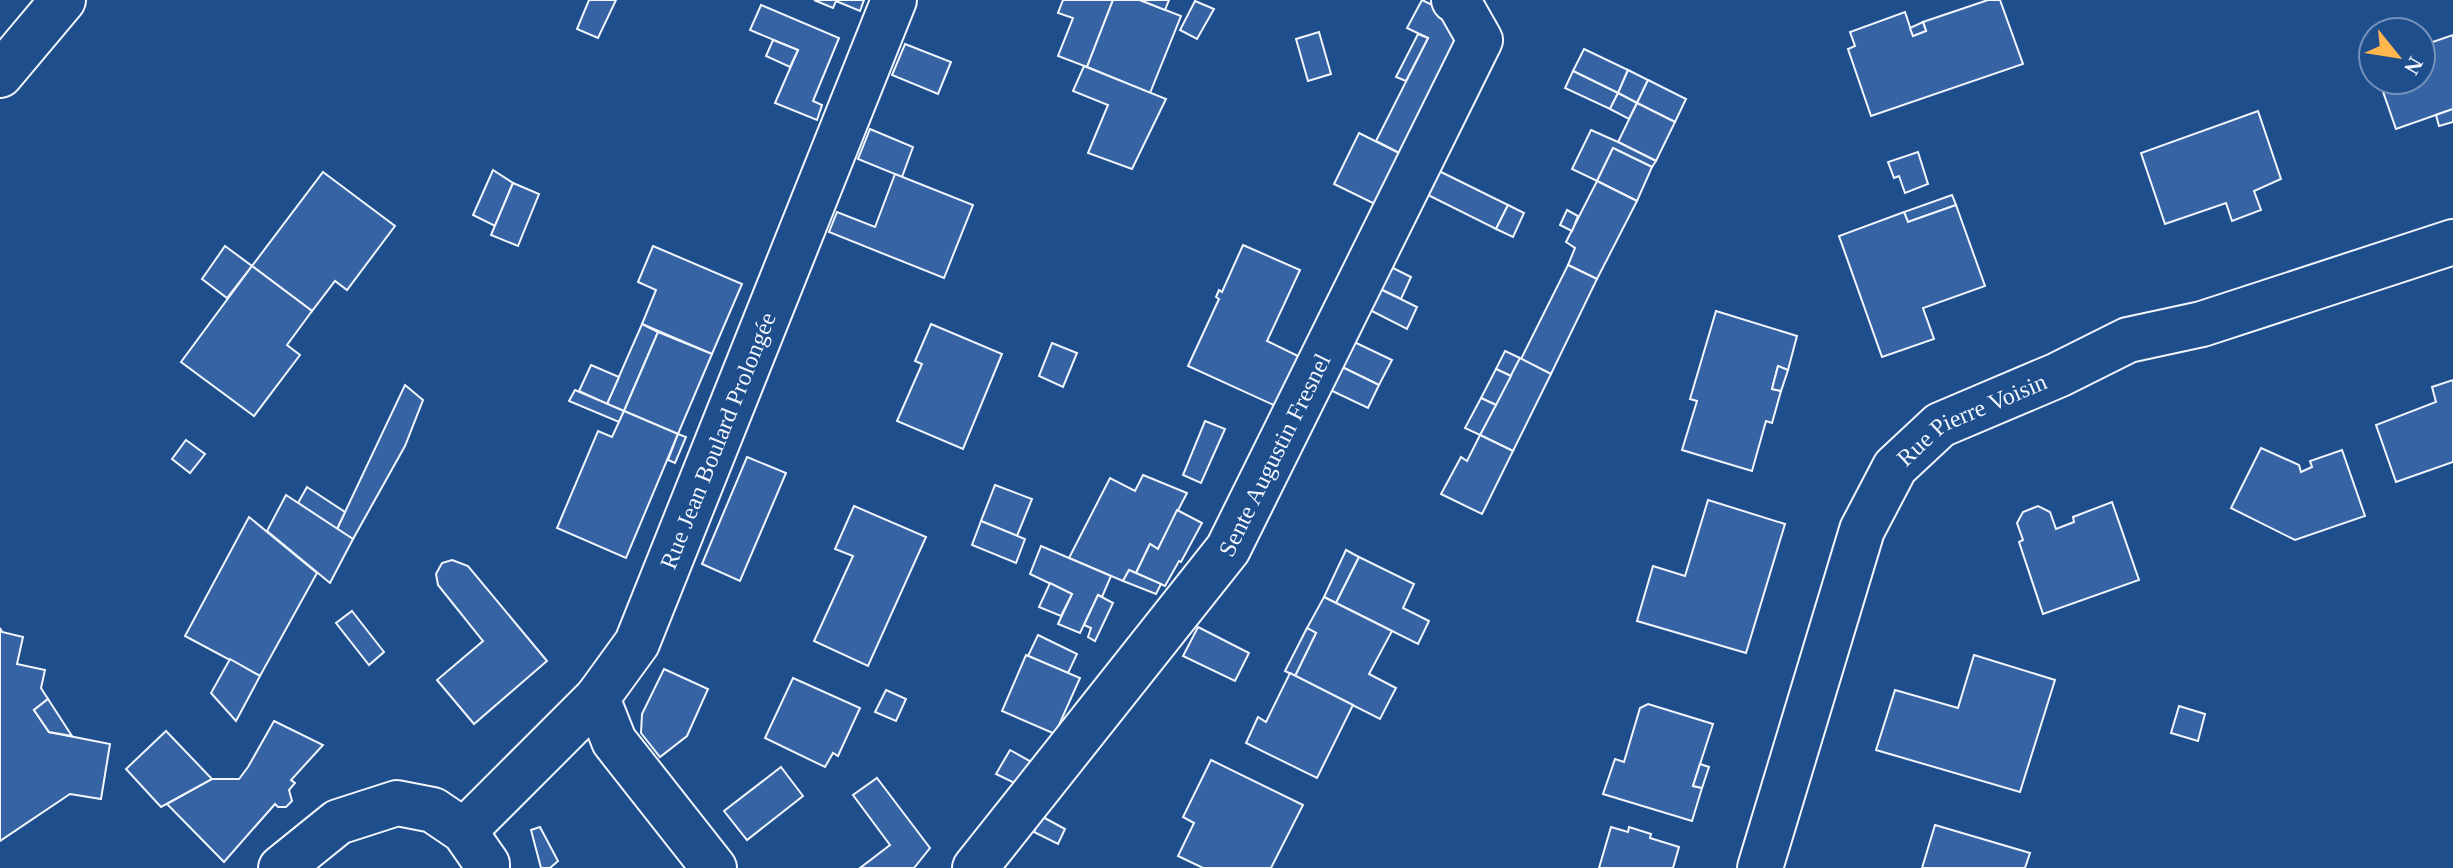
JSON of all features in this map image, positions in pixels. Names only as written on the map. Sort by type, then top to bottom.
[{"type":"street","points":[[0,75],[63,0]]},
{"type":"street","name":"Rue Jean Boulard Prolongée","points":[[464,831],[597,698],[637,643],[894,0]]},
{"type":"street","name":"Sente Augustin Fresnel","points":[[975,868],[1228,549],[1480,40],[1459,3],[1454,0]]},
{"type":"street","name":"Rue Pierre Voisin","points":[[1760,868],[1862,530],[1895,467],[1940,425],[2058,375],[2128,340],[2202,324],[2453,242]]},
{"type":"street","points":[[597,698],[614,741],[714,868]]},
{"type":"street","points":[[281,868],[338,822],[397,803],[433,810],[464,831],[487,868]]},
{"type":"building","points":[[589,0],[616,0],[598,38],[577,29]]},
{"type":"building","points":[[814,0],[864,0],[860,11],[836,1],[833,8]]},
{"type":"building","points":[[1063,0],[1113,0],[1087,67],[1058,56],[1073,18],[1058,13]]},
{"type":"building","points":[[1113,0],[1140,0],[1181,16],[1150,93],[1087,67]]},
{"type":"building","points":[[1140,0],[1169,0],[1165,10]]},
{"type":"building","points":[[1422,0],[1451,14],[1463,49],[1409,158],[1376,141],[1428,38],[1407,28]]},
{"type":"building","points":[[1988,0],[2000,0],[2023,64],[1871,116],[1848,49],[1855,46],[1850,32],[1905,12],[1913,36],[1926,31],[1923,22]]},
{"type":"building","points":[[1195,1],[1214,9],[1197,39],[1180,30]]},
{"type":"building","points":[[761,5],[839,38],[813,101],[822,105],[817,120],[775,103],[798,50],[750,30]]},
{"type":"building","points":[[1923,22],[1926,31],[1913,36],[1910,28]]},
{"type":"building","points":[[1319,32],[1331,74],[1308,81],[1296,39]]},
{"type":"building","points":[[1418,34],[1428,38],[1406,81],[1396,77]]},
{"type":"building","points":[[2453,35],[2453,109],[2396,129],[2385,96],[2437,96],[2437,40]]},
{"type":"building","points":[[773,40],[798,50],[790,67],[766,56]]},
{"type":"building","points":[[905,44],[951,62],[938,94],[892,75]]},
{"type":"building","points":[[1584,49],[1628,70],[1618,93],[1573,71]]},
{"type":"building","points":[[1084,66],[1166,99],[1132,169],[1088,153],[1108,105],[1073,91]]},
{"type":"building","points":[[1628,70],[1648,80],[1637,103],[1618,93]]},
{"type":"building","points":[[1573,71],[1618,93],[1610,109],[1565,88]]},
{"type":"building","points":[[1648,80],[1686,99],[1675,122],[1637,103]]},
{"type":"building","points":[[1618,93],[1637,103],[1629,119],[1610,109]]},
{"type":"building","points":[[1637,103],[1675,122],[1656,161],[1618,142]]},
{"type":"building","points":[[2453,109],[2453,122],[2439,126],[2436,115]]},
{"type":"building","points":[[2258,111],[2281,179],[2254,191],[2261,210],[2232,221],[2226,203],[2165,224],[2141,153]]},
{"type":"building","points":[[870,129],[913,147],[902,177],[858,159]]},
{"type":"building","points":[[1591,130],[1656,161],[1652,167],[1613,148],[1597,181],[1572,169]]},
{"type":"building","points":[[1359,133],[1409,158],[1383,208],[1334,184]]},
{"type":"building","points":[[1613,148],[1652,167],[1637,201],[1597,181]]},
{"type":"building","points":[[1918,152],[1928,184],[1905,193],[1899,176],[1894,178],[1888,162]]},
{"type":"building","points":[[1435,169],[1508,205],[1496,229],[1424,193]]},
{"type":"building","points":[[493,170],[513,183],[495,226],[473,215]]},
{"type":"building","points":[[323,172],[395,226],[347,290],[335,281],[312,311],[252,266]]},
{"type":"building","points":[[895,174],[973,205],[944,278],[829,232],[837,212],[875,227]]},
{"type":"building","points":[[1597,181],[1637,201],[1597,279],[1568,265],[1575,248],[1566,242]]},
{"type":"building","points":[[513,183],[539,194],[518,246],[491,235]]},
{"type":"building","points":[[1952,195],[1956,205],[1908,222],[1904,212]]},
{"type":"building","points":[[1508,205],[1524,213],[1513,237],[1496,229]]},
{"type":"building","points":[[1956,205],[1985,286],[1923,308],[1934,339],[1882,357],[1839,236],[1904,212],[1908,222]]},
{"type":"building","points":[[1567,210],[1578,216],[1572,231],[1560,225]]},
{"type":"building","points":[[1243,245],[1300,270],[1267,341],[1300,357],[1278,407],[1188,366],[1219,299],[1216,297],[1219,290],[1222,292]]},
{"type":"building","points":[[225,246],[252,266],[227,298],[202,279]]},
{"type":"building","points":[[653,246],[742,284],[712,354],[642,324],[656,290],[638,282]]},
{"type":"building","points":[[1387,265],[1411,277],[1401,299],[1376,287]]},
{"type":"building","points":[[1568,265],[1597,279],[1551,374],[1521,359]]},
{"type":"building","points":[[252,266],[312,311],[287,345],[300,355],[254,416],[181,362]]},
{"type":"building","points":[[1376,287],[1417,307],[1407,329],[1366,308]]},
{"type":"building","points":[[1716,311],[1797,336],[1788,370],[1778,366],[1772,389],[1781,391],[1772,423],[1766,421],[1752,471],[1682,450],[1697,401],[1690,399]]},
{"type":"building","points":[[642,324],[658,332],[624,411],[607,404]]},
{"type":"building","points":[[931,324],[1002,354],[963,449],[897,421],[922,364],[915,361]]},
{"type":"building","points":[[658,332],[712,354],[678,434],[624,411]]},
{"type":"building","points":[[1350,340],[1392,360],[1379,385],[1338,365]]},
{"type":"building","points":[[1052,343],[1077,353],[1063,387],[1039,376]]},
{"type":"building","points":[[1505,351],[1520,358],[1511,376],[1496,369]]},
{"type":"building","points":[[1520,358],[1551,374],[1513,451],[1480,435]]},
{"type":"building","points":[[591,365],[619,377],[607,404],[579,391]]},
{"type":"building","points":[[1338,365],[1379,385],[1368,408],[1326,388]]},
{"type":"building","points":[[1778,366],[1788,370],[1781,391],[1772,389]]},
{"type":"building","points":[[1496,369],[1511,376],[1496,405],[1481,398]]},
{"type":"building","points":[[2453,380],[2453,462],[2396,482],[2376,425],[2436,402],[2432,387]]},
{"type":"building","points":[[405,385],[423,400],[405,446],[353,539],[337,529]]},
{"type":"building","points":[[575,390],[624,411],[619,422],[569,401]]},
{"type":"building","points":[[1481,398],[1496,405],[1480,435],[1465,428]]},
{"type":"building","points":[[624,411],[678,434],[626,558],[557,528],[598,431],[612,437]]},
{"type":"building","points":[[1205,421],[1225,429],[1201,483],[1183,475]]},
{"type":"building","points":[[678,434],[686,437],[675,463],[668,460]]},
{"type":"building","points":[[1480,435],[1513,451],[1482,514],[1441,494],[1461,457],[1467,461]]},
{"type":"building","points":[[186,440],[205,454],[190,473],[172,459]]},
{"type":"building","points":[[2261,448],[2299,465],[2301,472],[2312,467],[2310,461],[2342,450],[2365,516],[2295,540],[2231,508]]},
{"type":"building","points":[[747,457],[786,473],[740,581],[702,564]]},
{"type":"building","points":[[1143,475],[1187,493],[1158,549],[1150,544],[1136,573],[1129,570],[1123,581],[1069,558],[1110,478],[1135,491]]},
{"type":"building","points":[[995,485],[1032,499],[1017,536],[981,521]]},
{"type":"building","points":[[307,487],[345,512],[337,529],[298,503]]},
{"type":"building","points":[[286,495],[353,539],[330,583],[267,531]]},
{"type":"building","points":[[1708,500],[1785,524],[1746,653],[1637,621],[1653,566],[1685,576]]},
{"type":"building","points":[[2112,502],[2139,580],[2043,614],[2019,542],[2023,540],[2017,523],[2023,512],[2038,506],[2050,512],[2056,529],[2074,522],[2073,517]]},
{"type":"building","points":[[854,506],[926,537],[868,666],[814,641],[853,556],[835,549]]},
{"type":"building","points":[[1177,510],[1202,523],[1165,586],[1136,573],[1150,544],[1158,549]]},
{"type":"building","points":[[249,517],[317,573],[260,676],[185,636]]},
{"type":"building","points":[[981,521],[1025,539],[1016,563],[972,545]]},
{"type":"building","points":[[1041,546],[1111,576],[1080,633],[1058,624],[1072,594],[1030,574]]},
{"type":"building","points":[[1346,550],[1359,557],[1336,603],[1324,597]]},
{"type":"building","points":[[1359,557],[1414,584],[1403,608],[1429,621],[1418,644],[1336,603]]},
{"type":"building","points":[[452,560],[468,566],[547,661],[474,724],[437,680],[483,641],[438,585],[436,574],[442,563]]},
{"type":"building","points":[[1129,570],[1161,584],[1156,594],[1123,581]]},
{"type":"building","points":[[1050,583],[1072,594],[1061,616],[1039,607]]},
{"type":"building","points":[[1098,595],[1113,603],[1095,641],[1088,637],[1091,628],[1084,625]]},
{"type":"building","points":[[1324,597],[1392,631],[1369,674],[1396,688],[1380,719],[1295,676],[1316,633],[1307,628]]},
{"type":"building","points":[[352,611],[384,652],[369,665],[336,623]]},
{"type":"building","points":[[1198,627],[1249,653],[1235,681],[1183,656]]},
{"type":"building","points":[[0,628],[2,632],[23,637],[17,664],[45,670],[41,688],[48,699],[34,710],[49,732],[110,744],[101,799],[70,794],[0,841]]},
{"type":"building","points":[[1307,628],[1316,633],[1295,676],[1285,671]]},
{"type":"building","points":[[1038,635],[1077,654],[1068,673],[1028,656]]},
{"type":"building","points":[[1026,655],[1080,678],[1055,734],[1002,711]]},
{"type":"building","points":[[1974,655],[2055,680],[2020,792],[1876,750],[1895,690],[1958,708]]},
{"type":"building","points":[[230,659],[260,676],[236,721],[211,693]]},
{"type":"building","points":[[664,669],[708,689],[687,736],[660,757],[641,733],[642,714]]},
{"type":"building","points":[[1290,673],[1353,705],[1317,778],[1246,743],[1258,717],[1266,722]]},
{"type":"building","points":[[793,678],[860,708],[838,756],[833,753],[825,767],[765,738]]},
{"type":"building","points":[[886,690],[906,699],[896,721],[875,712]]},
{"type":"building","points":[[48,699],[72,736],[49,732],[34,710]]},
{"type":"building","points":[[1648,704],[1713,724],[1693,786],[1702,788],[1692,821],[1603,794],[1615,759],[1624,762],[1640,708]]},
{"type":"building","points":[[2179,706],[2205,714],[2198,741],[2171,733]]},
{"type":"building","points":[[274,721],[323,745],[291,780],[295,783],[289,790],[292,801],[286,807],[275,804],[224,862],[167,804],[212,779],[239,779]]},
{"type":"building","points":[[166,731],[212,779],[161,807],[126,769]]},
{"type":"building","points":[[1010,750],[1044,769],[1029,790],[996,774]]},
{"type":"building","points":[[1211,760],[1303,805],[1271,868],[1203,868],[1178,856],[1194,823],[1183,817]]},
{"type":"building","points":[[1700,764],[1709,767],[1702,788],[1693,786]]},
{"type":"building","points":[[781,767],[803,796],[747,840],[724,811]]},
{"type":"building","points":[[877,778],[930,848],[914,868],[860,868],[890,845],[853,795]]},
{"type":"building","points":[[1041,816],[1065,829],[1058,844],[1034,832]]},
{"type":"building","points":[[1935,825],[2030,853],[2025,868],[1922,868]]},
{"type":"building","points":[[540,827],[558,861],[550,868],[541,868],[531,830]]},
{"type":"building","points":[[1611,827],[1628,832],[1629,827],[1651,834],[1650,838],[1679,847],[1673,868],[1599,868]]}]
